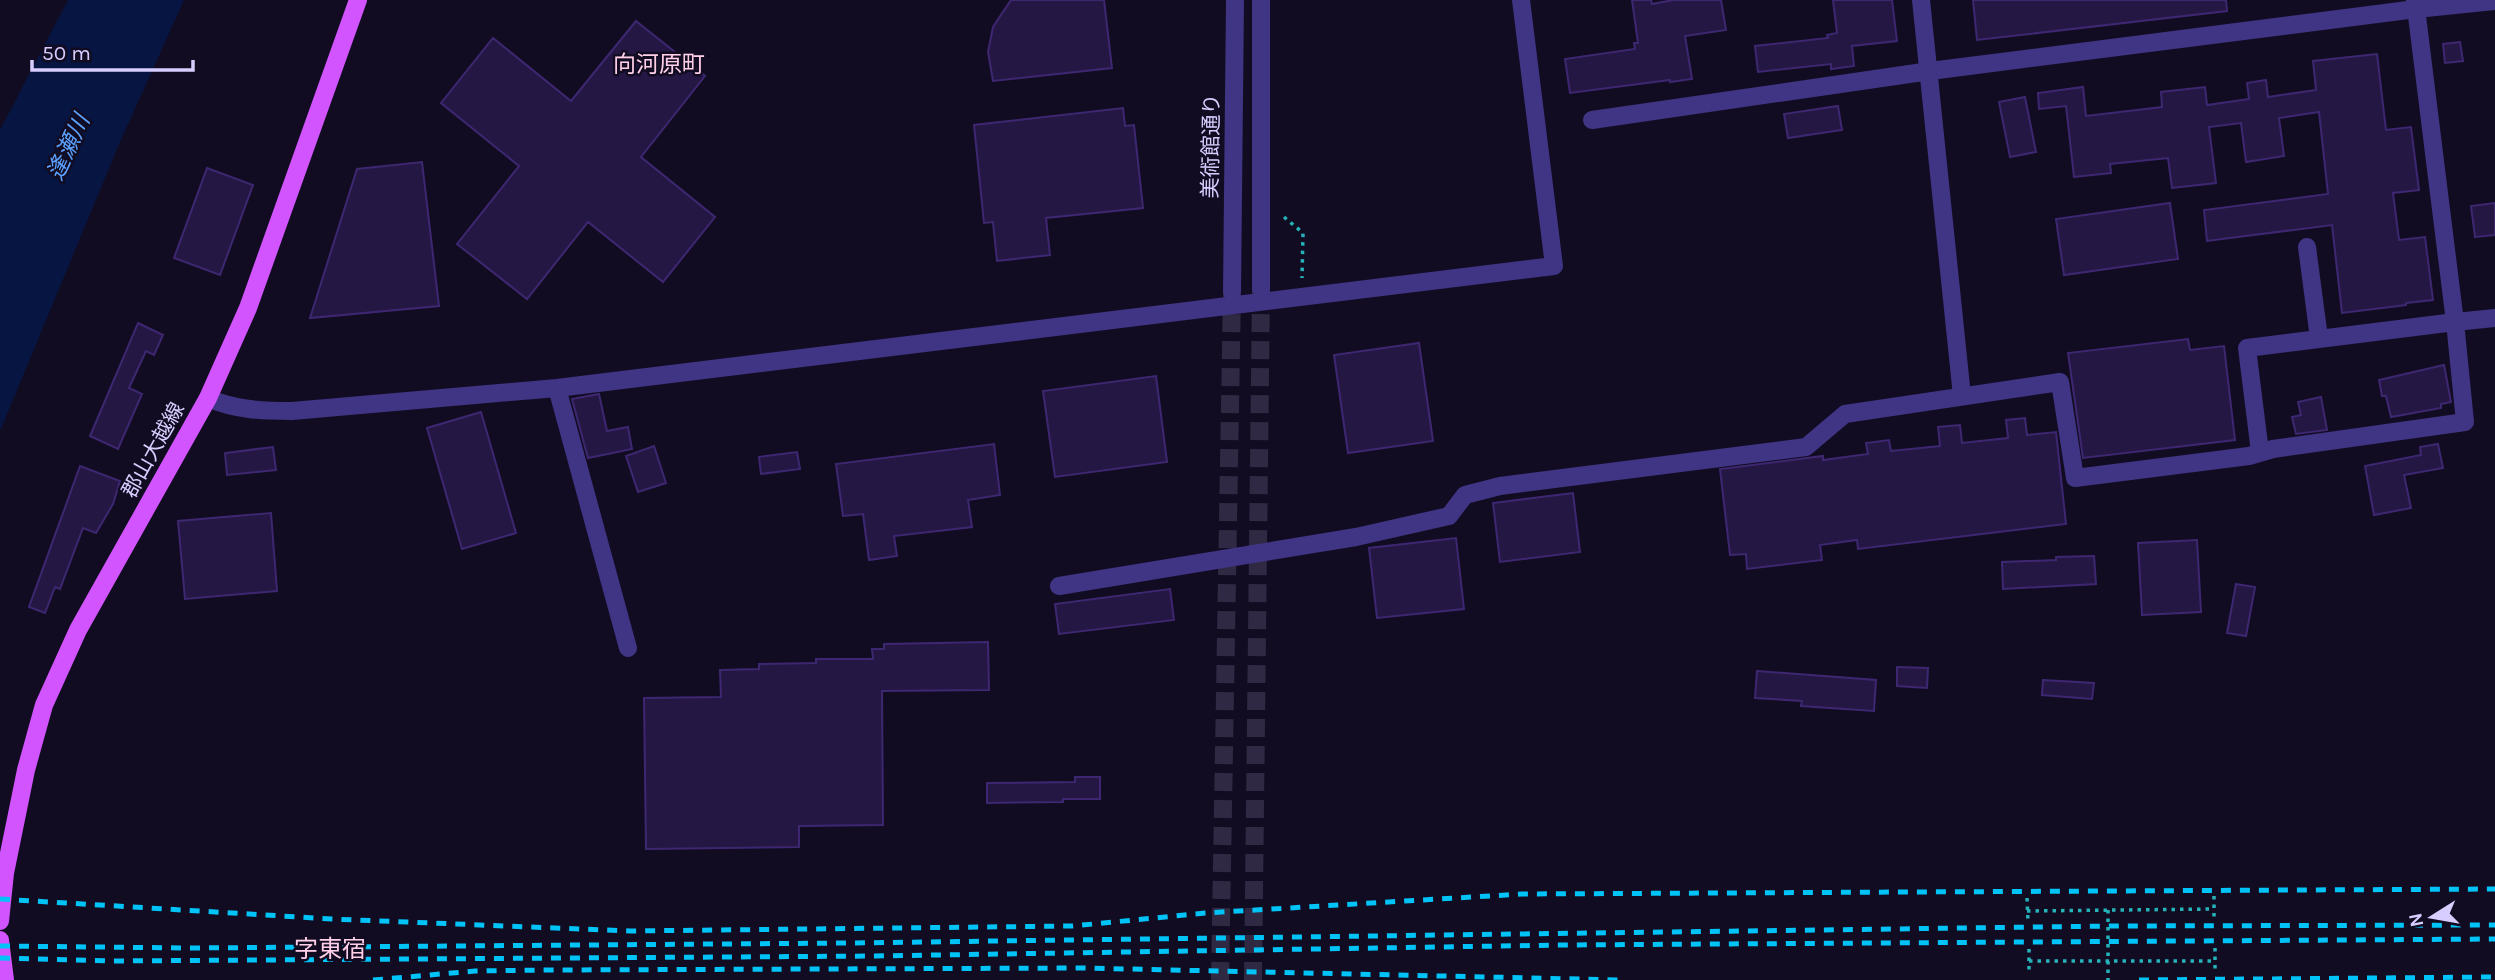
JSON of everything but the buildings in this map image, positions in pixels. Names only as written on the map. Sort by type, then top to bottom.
[{"type":"main road","name":"郡山大越線","points":[[0,921],[5,873],[26,771],[48,695],[78,630],[208,398],[252,296],[358,0]]},
{"type":"main road","points":[[0,940],[5,980]]},
{"type":"street","points":[[1222,0],[1235,26]]},
{"type":"street","name":"美術館通り","points":[[1232,292],[1235,0]]},
{"type":"street","points":[[1261,0],[1261,289]]},
{"type":"street","points":[[208,398],[230,407],[292,411],[556,388],[1555,266],[1521,0]]},
{"type":"street","points":[[1921,0],[1962,396]]},
{"type":"street","points":[[1592,120],[2416,4],[2495,1]]},
{"type":"street","points":[[1059,586],[1356,537],[1449,516],[1465,495],[1500,486],[1806,447],[1845,414],[2060,382],[2074,478],[2249,456],[2260,452],[2465,422],[2416,4]]},
{"type":"street","points":[[2306,247],[2319,338]]},
{"type":"street","points":[[2260,452],[2247,348],[2495,318]]},
{"type":"street","points":[[556,388],[628,648]]},
{"type":"path","points":[[1284,217],[1303,233],[1301,297]]},
{"type":"path","points":[[2214,896],[2214,920]]},
{"type":"path","points":[[2027,898],[2028,922]]},
{"type":"path","points":[[2027,911],[2214,909]]},
{"type":"path","points":[[2108,910],[2108,980]]},
{"type":"path","points":[[2215,948],[2215,973]]},
{"type":"path","points":[[2029,949],[2029,974]]},
{"type":"path","points":[[2029,961],[2215,961]]},
{"type":"water","name":"逢瀬川","points":[[68,0],[184,0],[120,142],[0,431],[0,130]]},
{"type":"tunnel","points":[[1253,980],[1261,289]]},
{"type":"tunnel","points":[[1220,980],[1232,292]]},
{"type":"railway","points":[[0,899],[332,919],[630,931],[1073,926],[1205,913],[1522,894],[2495,889]]},
{"type":"railway","points":[[0,946],[192,948],[848,943],[2114,926],[2495,925]]},
{"type":"railway","points":[[0,958],[111,961],[875,956],[1564,945],[2495,939]]},
{"type":"railway","points":[[373,980],[475,971],[1082,968],[1622,980]]},
{"type":"railway","points":[[2139,980],[2495,977]]},
{"type":"district","name":"向河原町","points":[[659,64]]},
{"type":"district","name":"字東宿","points":[[330,949]]}]
